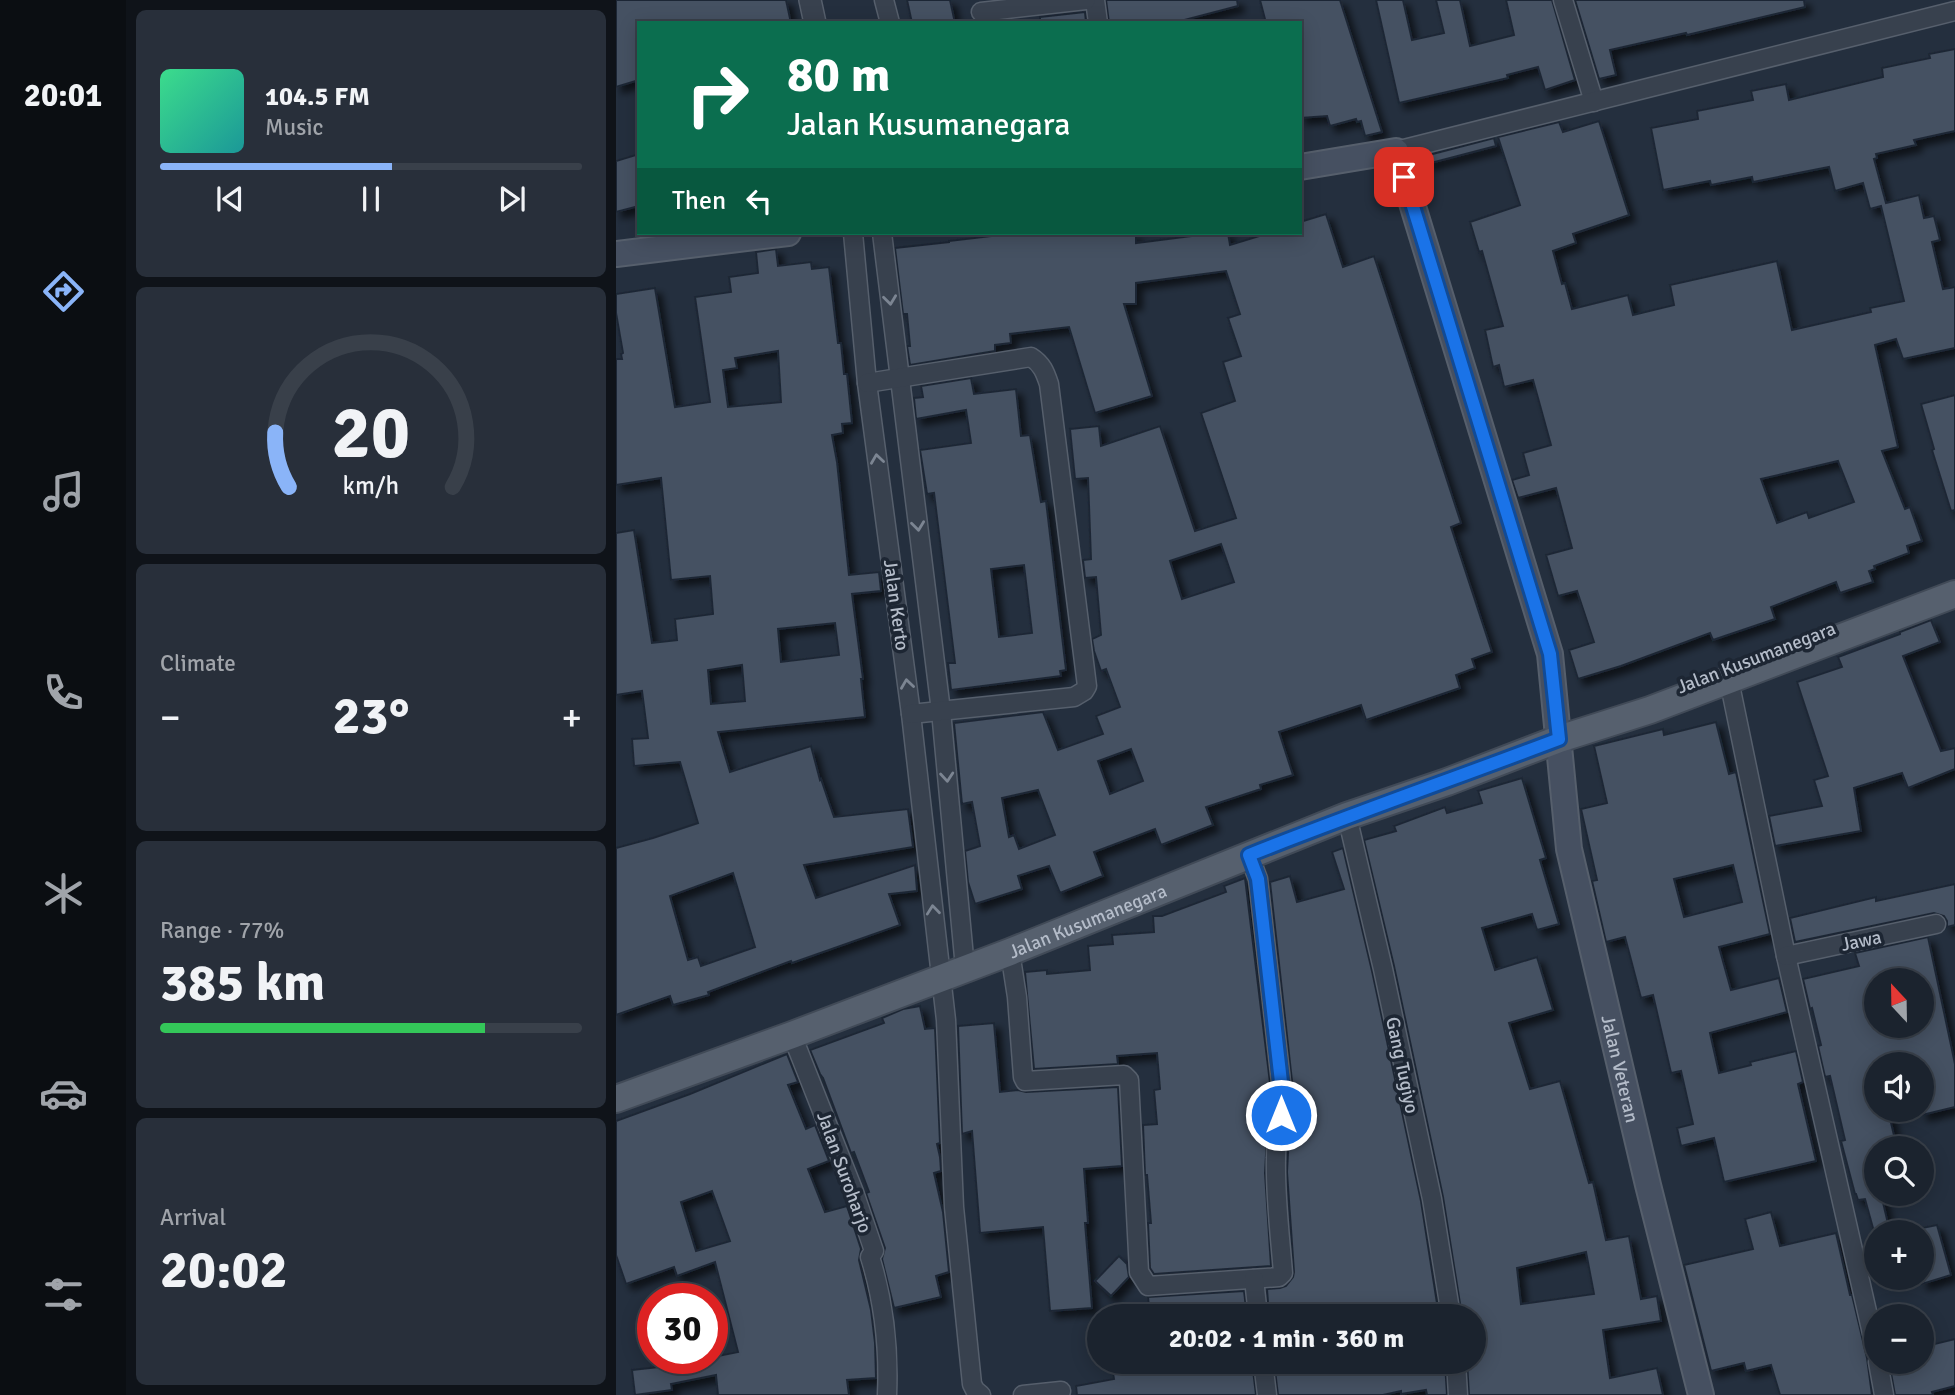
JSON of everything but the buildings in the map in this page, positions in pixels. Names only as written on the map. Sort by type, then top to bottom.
[{"type":"main road","points":[[1302,167],[1395,151]]},
{"type":"main road","name":"Jalan Veteran","points":[[1395,151],[1550,654],[1569,849],[1648,1185],[1701,1395]]},
{"type":"main road","points":[[1347,159],[1371,166],[1389,176],[1412,202]]},
{"type":"main road","points":[[616,254],[772,235]]},
{"type":"main road","name":"Jalan Kusumanegara","points":[[1559,739],[1647,699],[1955,582]]},
{"type":"main road","name":"Jalan Kusumanegara","points":[[616,1099],[941,978],[1347,816],[1447,782],[1559,739],[1650,710],[1955,594]]},
{"type":"street","points":[[810,0],[815,21]]},
{"type":"street","points":[[884,0],[889,21]]},
{"type":"street","points":[[981,12],[1086,0]]},
{"type":"street","points":[[1095,0],[1098,21]]},
{"type":"street","points":[[1563,0],[1594,102]]},
{"type":"street","points":[[1395,151],[1955,11]]},
{"type":"street","name":"Jalan Kerto","points":[[853,235],[867,383],[911,714],[946,1020],[957,1234],[972,1384],[981,1395]]},
{"type":"street","name":"Jalan Kerto","points":[[882,235],[941,711],[965,968]]},
{"type":"street","points":[[867,383],[1031,357],[1039,362],[1049,384],[1087,685],[1084,691],[1074,697],[911,714]]},
{"type":"street","points":[[1729,680],[1786,956],[1865,1304]]},
{"type":"street","name":"Gang Tugiyo","points":[[1347,816],[1429,1186],[1449,1304]]},
{"type":"street","points":[[1010,951],[1017,997],[1023,1077],[1026,1081],[1124,1075],[1129,1080],[1139,1272],[1143,1280],[1148,1286],[1279,1277],[1282,1275],[1276,1161],[1281,1082],[1258,879],[1249,855]]},
{"type":"street","name":"Jawa","points":[[1786,956],[1936,924]]},
{"type":"street","name":"Jalan Suroharjo","points":[[793,1035],[874,1251],[870,1257],[880,1288],[889,1361],[887,1395]]},
{"type":"street","points":[[1254,1279],[1257,1304]]},
{"type":"street","points":[[1264,1374],[1267,1395]]},
{"type":"street","points":[[1457,1374],[1458,1395]]},
{"type":"street","points":[[1880,1374],[1884,1395]]},
{"type":"street","points":[[1023,1395],[1061,1391]]},
{"type":"route","points":[[1281,1115],[1281,1082],[1258,879],[1249,855],[1347,816],[1447,782],[1559,739],[1550,654],[1404,177]]}]
